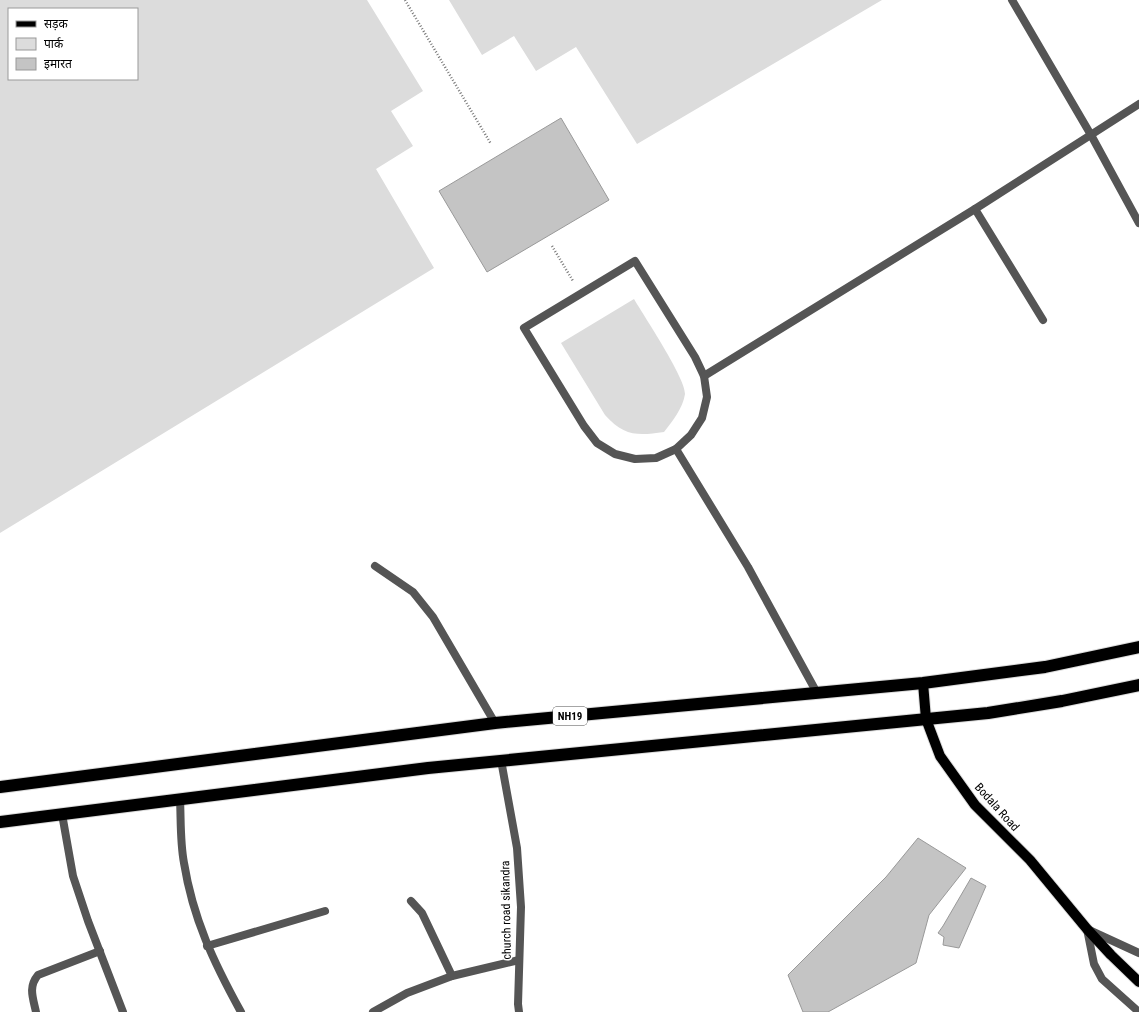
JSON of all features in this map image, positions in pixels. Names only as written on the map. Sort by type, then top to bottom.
[{"type":"highway","name":"NH19","points":[[0,786],[495,723],[923,683],[1045,667],[1139,647]]},
{"type":"highway","points":[[0,822],[428,768],[988,713],[1062,701],[1139,685]]},
{"type":"main road","name":"Bodala Road","points":[[923,683],[926,718],[940,756],[975,804],[1030,860],[1087,929],[1139,982]]},
{"type":"street","points":[[1012,0],[1091,135],[1139,223]]},
{"type":"street","points":[[704,376],[975,209],[1139,104]]},
{"type":"street","points":[[975,209],[1043,320]]},
{"type":"street","points":[[635,261],[696,357],[704,376],[707,397],[702,418],[691,436],[676,449],[656,458],[635,459],[615,454],[597,443],[584,426],[524,328],[635,261]]},
{"type":"street","points":[[676,449],[748,567],[817,693]]},
{"type":"street","points":[[375,566],[398,580],[413,592],[433,617],[495,723]]},
{"type":"street","name":"church road sikandra","points":[[501,760],[517,848],[521,907],[519,1012]]},
{"type":"street","points":[[180,799],[183,861],[192,906],[207,946],[223,980],[242,1012]]},
{"type":"street","points":[[62,814],[73,876],[88,921],[123,1012]]},
{"type":"street","points":[[412,901],[422,912],[452,976]]},
{"type":"street","points":[[207,946],[324,910]]},
{"type":"street","points":[[1087,929],[1139,953]]},
{"type":"street","points":[[1087,929],[1094,964],[1102,979],[1139,1012]]},
{"type":"street","points":[[36,1012],[32,990],[33,981],[38,976],[100,951]]},
{"type":"street","points":[[373,1012],[407,993],[452,976],[519,960]]},
{"type":"path","points":[[405,0],[491,144]]},
{"type":"path","points":[[552,246],[581,294]]},
{"type":"green space","points":[[0,0],[367,0],[423,91],[391,111],[413,146],[376,169],[434,268],[0,533]]},
{"type":"green space","points":[[449,0],[882,0],[637,144],[576,47],[536,71],[514,36],[482,55]]},
{"type":"green space","points":[[634,299],[672,362],[684,386],[685,394],[680,410],[664,432],[646,434],[632,433],[625,431],[612,422],[605,415],[561,343]]},
{"type":"building","points":[[561,118],[609,200],[487,272],[439,191]]},
{"type":"building","points":[[918,838],[966,868],[929,915],[916,963],[828,1012],[803,1012],[788,975],[886,877]]},
{"type":"building","points":[[971,878],[986,886],[959,948],[943,945],[944,937],[938,933]]}]
